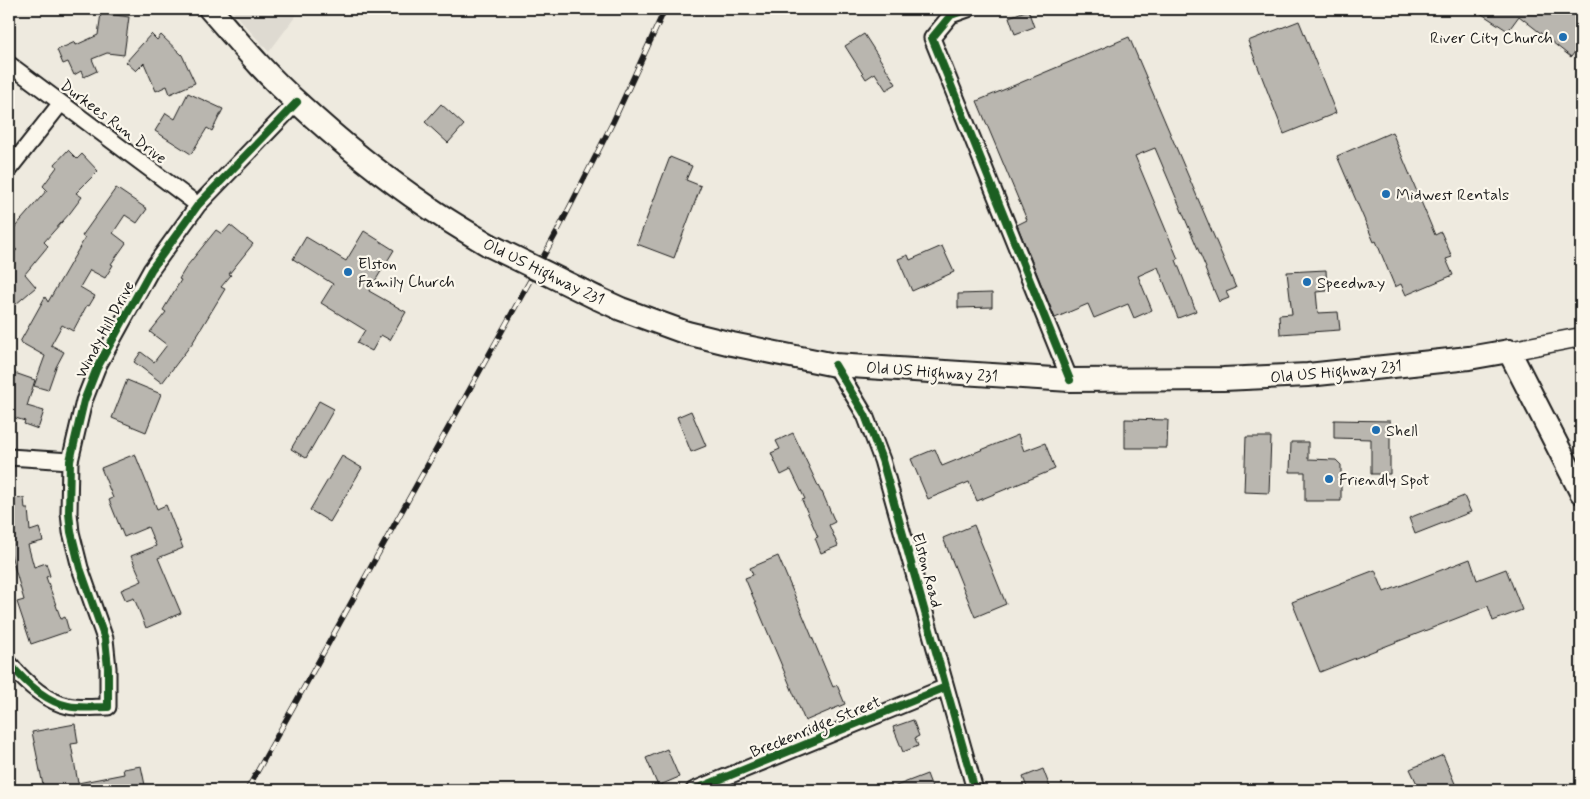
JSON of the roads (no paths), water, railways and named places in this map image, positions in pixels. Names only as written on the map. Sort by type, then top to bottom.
[{"type":"main road","name":"Old US Highway 231","points":[[210,9],[296,102],[385,177],[430,208],[489,245],[597,298],[620,309],[687,333],[835,365],[1070,380],[1222,379],[1308,375],[1469,358],[1509,351]]},
{"type":"main road","points":[[1509,351],[1581,492]]},
{"type":"street","points":[[968,9],[951,15],[932,38],[1070,380]]},
{"type":"street","name":"Durkees Run Drive","points":[[9,64],[198,206]]},
{"type":"street","name":"Windy Hill Drive","points":[[9,663],[28,684],[55,701],[69,706],[108,707],[108,668],[105,639],[80,568],[71,532],[70,461],[84,401],[97,368],[151,270],[198,206],[296,102]]},
{"type":"street","points":[[9,169],[61,103]]},
{"type":"street","name":"Old US Highway 231","points":[[1509,351],[1581,337]]},
{"type":"street","name":"Elston Road","points":[[835,365],[865,415],[882,460],[975,790]]},
{"type":"street","points":[[9,457],[70,461]]},
{"type":"street","name":"Breckenridge Street","points":[[694,790],[946,687]]},
{"type":"railway","points":[[247,790],[557,232],[613,122],[665,9]]},
{"type":"place","name":"River City Church","points":[[1563,37]]},
{"type":"place","name":"Midwest Rentals","points":[[1386,194]]},
{"type":"place","name":"Elston Family Church","points":[[348,272]]},
{"type":"place","name":"Speedway","points":[[1307,282]]},
{"type":"place","name":"Shell","points":[[1376,430]]},
{"type":"place","name":"Friendly Spot","points":[[1329,479]]}]
